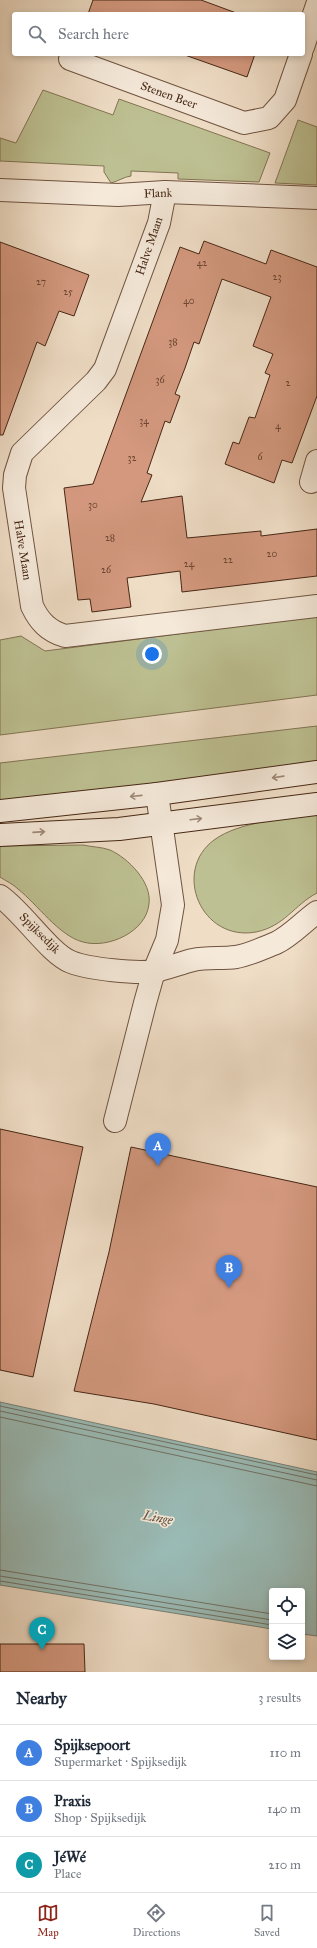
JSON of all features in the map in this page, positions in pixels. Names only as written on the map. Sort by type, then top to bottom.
[{"type":"street","points":[[305,41],[317,5]]},
{"type":"street","name":"Stenen Beer","points":[[70,59],[244,123],[269,118],[285,100],[300,56]]},
{"type":"street","name":"Flank","points":[[0,190],[118,195],[165,192],[317,198]]},
{"type":"street","name":"Halve Maan","points":[[165,192],[159,223],[105,369],[96,381],[22,453],[15,475],[14,488],[32,606],[37,617],[44,626],[54,633],[65,636],[317,606]]},
{"type":"street","points":[[311,482],[317,461]]},
{"type":"street","points":[[0,811],[157,794],[317,772]]},
{"type":"street","points":[[115,1121],[154,971],[167,940],[173,905],[157,794]]},
{"type":"street","points":[[0,835],[83,831],[162,824],[317,804]]},
{"type":"street","name":"Spijksedijk","points":[[0,896],[23,915],[57,952],[70,962],[104,970],[154,971],[194,960],[236,957],[258,951],[292,933],[304,921],[317,912]]},
{"type":"green space","points":[[43,90],[113,115],[119,99],[270,153],[259,182],[178,179],[178,173],[131,171],[131,176],[111,183],[104,172],[104,166],[0,161],[0,138],[16,143]]},
{"type":"green space","points":[[298,120],[317,127],[317,185],[275,183]]},
{"type":"green space","points":[[317,616],[317,695],[0,735],[0,640],[21,636],[45,651]]},
{"type":"green space","points":[[317,726],[317,765],[0,804],[0,763]]},
{"type":"green space","points":[[317,814],[317,893],[275,925],[256,932],[237,932],[220,926],[207,915],[199,901],[194,885],[195,869],[201,853],[214,840],[237,829],[250,825],[278,819]]},
{"type":"green space","points":[[83,845],[110,850],[124,859],[143,879],[149,896],[149,904],[141,923],[124,936],[103,943],[93,944],[74,939],[57,927],[16,887],[0,877],[0,846]]},
{"type":"water","name":"Linge","points":[[0,1402],[317,1472],[317,1636],[305,1634],[305,1588],[269,1588],[269,1629],[0,1585]]},
{"type":"building","points":[[93,0],[201,0],[234,12],[89,12]]},
{"type":"building","points":[[188,56],[254,56],[247,77]]},
{"type":"building","points":[[204,241],[266,264],[271,250],[317,267],[317,396],[292,463],[282,460],[274,483],[225,464],[233,442],[239,444],[249,417],[255,418],[270,375],[265,373],[273,354],[253,346],[271,297],[222,279],[199,344],[194,342],[175,394],[180,396],[170,423],[165,421],[147,473],[152,475],[141,502],[182,496],[187,538],[261,531],[261,536],[317,529],[317,576],[182,592],[180,571],[127,578],[131,607],[92,612],[90,599],[78,600],[64,488],[93,484],[180,247],[199,254]]},
{"type":"building","points":[[0,242],[89,275],[74,316],[59,311],[45,346],[37,342],[3,435],[0,435]]},
{"type":"building","points":[[0,1129],[83,1147],[33,1377],[0,1370]]},
{"type":"building","points":[[131,1147],[317,1187],[317,1440],[154,1404],[74,1391],[109,1252]]},
{"type":"building","points":[[0,1644],[84,1644],[85,1672],[0,1672]]},
{"type":"place","name":"Spijksepoort","points":[[158,1166]]},
{"type":"place","name":"Praxis","points":[[229,1288]]},
{"type":"place","name":"JéWé","points":[[42,1650]]}]
